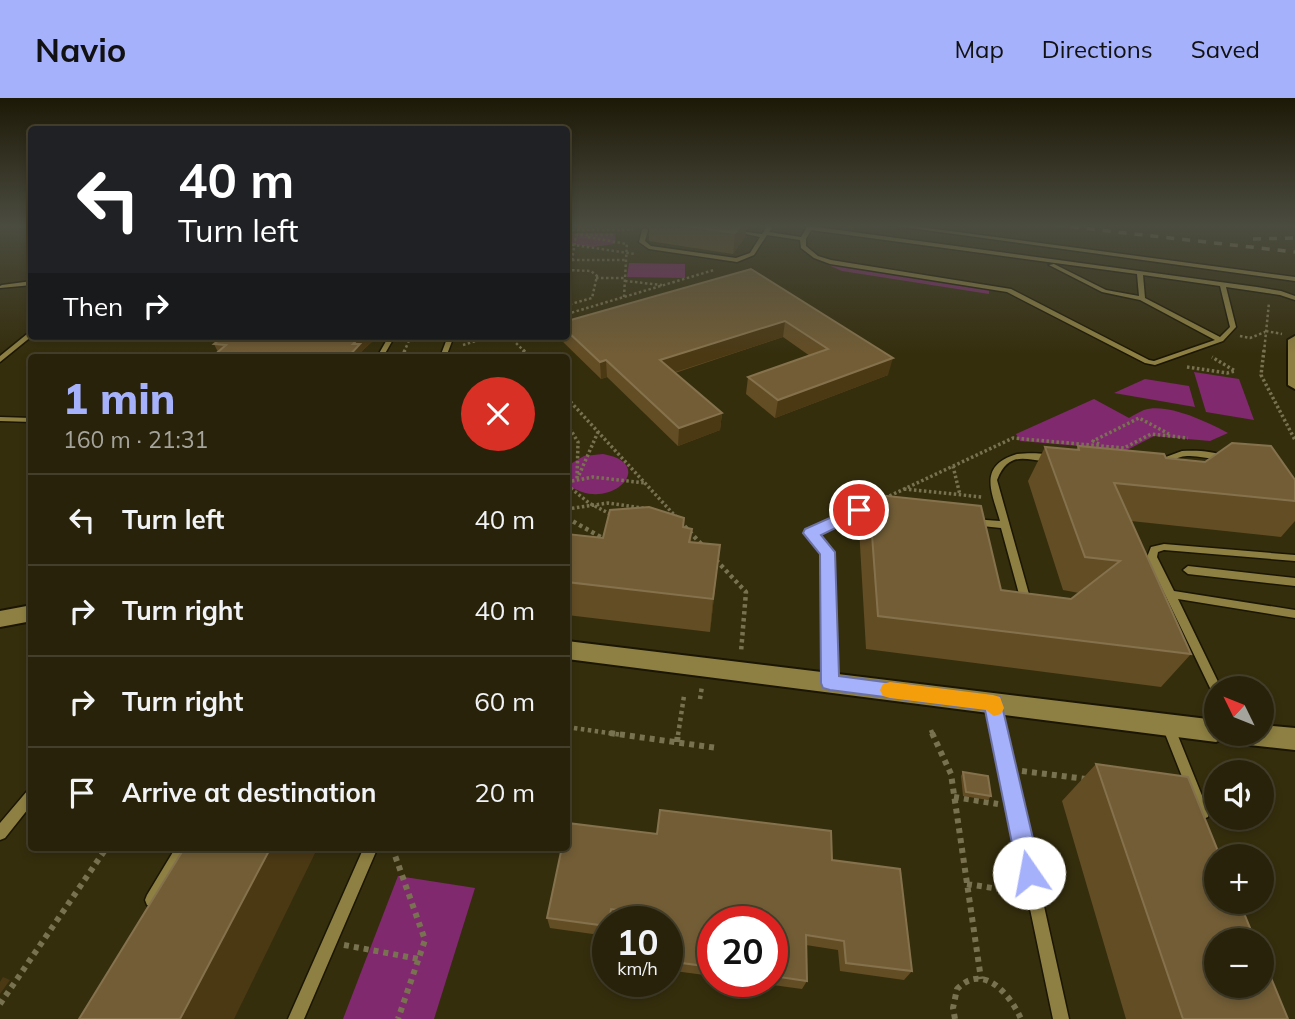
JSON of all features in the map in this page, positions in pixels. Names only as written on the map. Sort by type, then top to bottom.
[{"type":"street","points":[[1288,337],[1295,347],[1295,385]]},
{"type":"street","points":[[0,619],[28,615]]},
{"type":"street","points":[[570,650],[1204,729]]},
{"type":"street","points":[[1274,736],[1295,738]]},
{"type":"lane","points":[[868,268],[1009,290],[1147,362],[1155,363],[1221,341],[1229,334],[1233,327],[1223,285]]},
{"type":"lane","points":[[1058,268],[1104,291],[1142,299],[1221,341]]},
{"type":"lane","points":[[1102,268],[1259,290],[1295,298]]},
{"type":"lane","points":[[1201,268],[1295,279]]},
{"type":"lane","points":[[1216,270],[1259,290]]},
{"type":"lane","points":[[1140,273],[1142,299]]},
{"type":"lane","points":[[2,288],[28,284]]},
{"type":"lane","points":[[0,360],[28,336]]},
{"type":"lane","points":[[0,419],[28,420]]},
{"type":"lane","points":[[1145,466],[1155,467],[1172,454],[1182,453],[1234,458]]},
{"type":"lane","points":[[1030,614],[993,480],[996,468],[1005,460],[1021,456],[1065,459]]},
{"type":"lane","points":[[830,683],[827,552],[811,533],[859,510],[885,513]]},
{"type":"lane","points":[[965,521],[1006,526]]},
{"type":"lane","points":[[1210,676],[1152,557],[1153,549],[1164,547],[1295,558]]},
{"type":"lane","points":[[1188,570],[1295,582]]},
{"type":"lane","points":[[1171,594],[1295,614]]},
{"type":"lane","points":[[993,703],[1061,1019]]},
{"type":"lane","points":[[1168,725],[1210,831]]},
{"type":"lane","points":[[0,833],[28,799]]},
{"type":"lane","points":[[143,916],[182,851]]},
{"type":"lane","points":[[296,1019],[369,851]]},
{"type":"path","points":[[624,297],[626,268]]},
{"type":"path","points":[[570,313],[722,268]]},
{"type":"path","points":[[570,270],[591,271],[596,278],[592,298],[570,304]]},
{"type":"path","points":[[596,278],[648,281],[663,285]]},
{"type":"path","points":[[1259,290],[1270,297],[1261,375],[1271,399],[1295,440]]},
{"type":"path","points":[[1250,338],[1266,331],[1288,337]]},
{"type":"path","points":[[1229,334],[1264,344]]},
{"type":"path","points":[[444,354],[482,340]]},
{"type":"path","points":[[513,340],[525,354]]},
{"type":"path","points":[[1187,367],[1227,373],[1234,371],[1230,366],[1196,349]]},
{"type":"path","points":[[570,402],[706,550]]},
{"type":"path","points":[[1112,452],[1093,440],[1139,418],[1173,436]]},
{"type":"path","points":[[570,428],[580,447],[577,479]]},
{"type":"path","points":[[577,479],[593,448],[598,431]]},
{"type":"path","points":[[953,466],[960,495]]},
{"type":"path","points":[[570,482],[593,477],[645,483]]},
{"type":"path","points":[[570,487],[589,503],[625,520]]},
{"type":"path","points":[[903,489],[998,499]]},
{"type":"path","points":[[570,508],[589,503],[614,502],[652,510]]},
{"type":"path","points":[[665,514],[678,519]]},
{"type":"path","points":[[570,520],[597,537]]},
{"type":"path","points":[[584,540],[597,537],[606,530]]},
{"type":"path","points":[[680,530],[690,531]]},
{"type":"path","points":[[715,559],[746,592],[741,656]]},
{"type":"path","points":[[677,742],[684,696]]},
{"type":"path","points":[[570,727],[718,748]]},
{"type":"path","points":[[931,730],[951,774],[981,979]]},
{"type":"path","points":[[1007,769],[1088,779]]},
{"type":"path","points":[[954,797],[1015,807]]},
{"type":"path","points":[[0,1003],[104,851]]},
{"type":"path","points":[[394,851],[425,940],[398,1019]]},
{"type":"path","points":[[967,884],[1034,895]]},
{"type":"path","points":[[330,942],[419,959]]},
{"type":"path","points":[[955,1019],[952,1010],[954,992],[965,981],[981,979],[999,986],[1014,1002],[1021,1019]]},
{"type":"shaded area","points":[[628,268],[685,268],[685,278],[627,277]]},
{"type":"shaded area","points":[[835,268],[857,268],[989,288],[989,294]]},
{"type":"shaded area","points":[[1194,372],[1239,379],[1254,420],[1206,412]]},
{"type":"shaded area","points":[[1145,379],[1189,386],[1195,407],[1114,393]]},
{"type":"shaded area","points":[[1094,399],[1129,418],[1144,410],[1164,409],[1198,419],[1228,433],[1210,441],[1154,436],[1127,450],[1020,441],[1016,434]]},
{"type":"shaded area","points":[[603,454],[618,459],[626,465],[628,473],[625,481],[618,488],[595,494],[570,486],[570,464],[584,456]]},
{"type":"shaded area","points":[[398,876],[475,888],[434,1019],[343,1019]]},
{"type":"building","points":[[751,269],[893,358],[778,400],[748,377],[828,349],[785,321],[660,360],[722,413],[679,428],[606,360],[600,362],[570,334],[570,320]]},
{"type":"building","points":[[219,340],[357,340],[353,344],[360,344],[351,354],[216,354],[226,345],[214,344]]},
{"type":"building","points":[[1232,443],[1271,446],[1295,480],[1295,501],[1114,483],[1191,654],[878,616],[869,494],[981,506],[1001,590],[1071,599],[1120,561],[1085,557],[1045,447],[1079,450],[1078,446],[1164,454],[1166,458],[1205,462]]},
{"type":"building","points":[[649,507],[684,518],[683,527],[692,529],[689,542],[720,545],[713,599],[570,582],[570,534],[603,538],[610,510]]},
{"type":"building","points":[[1096,764],[1188,777],[1204,816],[1204,830],[1209,830],[1215,844],[1204,844],[1204,914],[1244,914],[1250,928],[1204,928],[1204,998],[1274,998],[1274,985],[1288,1019],[1183,1019]]},
{"type":"building","points":[[963,772],[988,776],[991,796],[966,792]]},
{"type":"building","points":[[660,810],[831,831],[832,860],[900,869],[912,971],[846,963],[844,941],[806,935],[807,981],[788,978],[788,906],[697,906],[697,965],[683,963],[683,906],[592,906],[592,924],[547,918],[561,851],[570,851],[570,823],[657,834]]},
{"type":"building","points":[[183,851],[269,851],[180,1019],[79,1019]]},
{"type":"slow traffic","points":[[890,690],[993,703],[994,708]]},
{"type":"route","points":[[859,510],[811,533],[827,552],[830,683],[993,703],[1029,873]]}]
